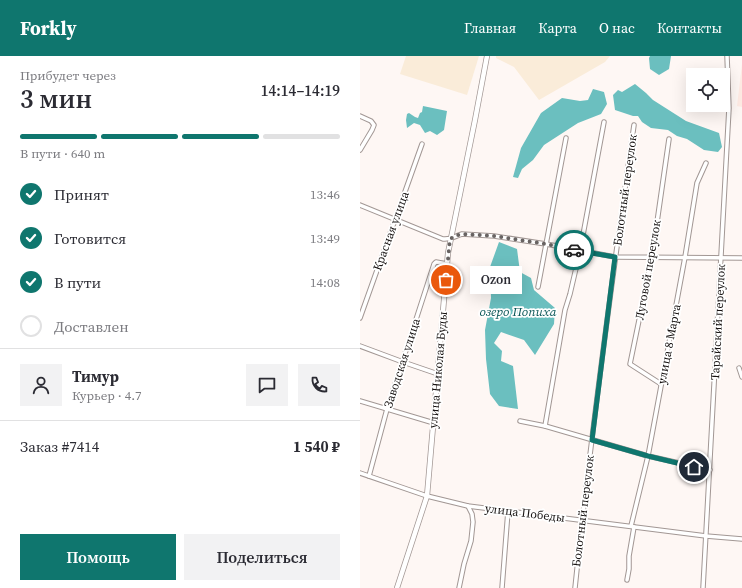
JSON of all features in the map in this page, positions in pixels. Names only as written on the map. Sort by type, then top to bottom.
[{"type":"street","name":"улица Николая Буды","points":[[397,588],[427,496],[450,239],[487,56]]},
{"type":"street","name":"Тарайский переулок","points":[[703,588],[729,108],[727,56]]},
{"type":"street","points":[[360,116],[374,125],[360,150]]},
{"type":"street","points":[[545,426],[564,310],[570,294],[580,251],[604,122]]},
{"type":"street","name":"Болотный переулок","points":[[575,588],[582,520],[615,257],[634,125]]},
{"type":"street","points":[[538,288],[566,138]]},
{"type":"street","name":"Луговой переулок","points":[[661,384],[630,364],[652,257],[669,139]]},
{"type":"street","name":"Красная улица","points":[[360,318],[422,144]]},
{"type":"street","name":"улица 8 Марта","points":[[627,580],[633,526],[648,456],[685,257],[697,183],[706,163]]},
{"type":"street","points":[[360,210],[361,205],[443,239],[450,239],[462,234],[494,236],[615,257],[742,258]]},
{"type":"street","name":"Заводская улица","points":[[369,476],[387,409],[434,264],[436,262],[447,264]]},
{"type":"street","points":[[360,346],[438,374]]},
{"type":"street","points":[[739,368],[742,377]]},
{"type":"street","points":[[360,401],[434,423]]},
{"type":"street","points":[[520,421],[545,426],[648,456],[710,470]]},
{"type":"street","name":"улица Победы","points":[[360,473],[427,496],[468,506],[706,536],[742,539]]},
{"type":"street","points":[[459,588],[471,541],[473,522],[472,514],[468,506]]},
{"type":"street","points":[[502,588],[508,511]]},
{"type":"shaded area","points":[[406,56],[479,56],[467,95],[400,74]]},
{"type":"shaded area","points":[[496,56],[610,56],[605,62],[539,100],[514,67],[496,58]]},
{"type":"shaded area","points":[[742,64],[742,107],[737,106]]},
{"type":"water","points":[[650,56],[671,56],[669,69],[659,75],[650,69]]},
{"type":"water","points":[[635,84],[653,100],[686,121],[719,133],[722,147],[718,152],[704,150],[687,139],[677,136],[668,130],[651,128],[642,122],[638,116],[633,116],[615,110],[613,95],[618,90],[622,92]]},
{"type":"water","points":[[593,89],[604,92],[607,104],[601,114],[578,123],[544,145],[533,160],[522,169],[518,178],[513,177],[521,148],[541,113],[562,98],[580,101],[588,100]]},
{"type":"water","points":[[423,106],[447,111],[444,130],[437,135],[430,131],[425,133],[420,125],[414,123],[407,128],[407,114],[409,113],[418,118],[422,112]]},
{"type":"water","name":"озеро Попиха","points":[[499,242],[517,249],[520,272],[531,278],[534,290],[555,308],[554,324],[535,355],[524,340],[501,332],[494,343],[502,351],[501,361],[513,366],[518,409],[499,406],[490,394],[486,359],[485,330],[491,298],[490,267]]},
{"type":"way so far","points":[[446,280],[450,239],[462,234],[494,236],[574,250]]},
{"type":"place","name":"Ozon","points":[[446,280]]},
{"type":"route","points":[[574,250],[615,257],[592,440],[694,467]]}]
